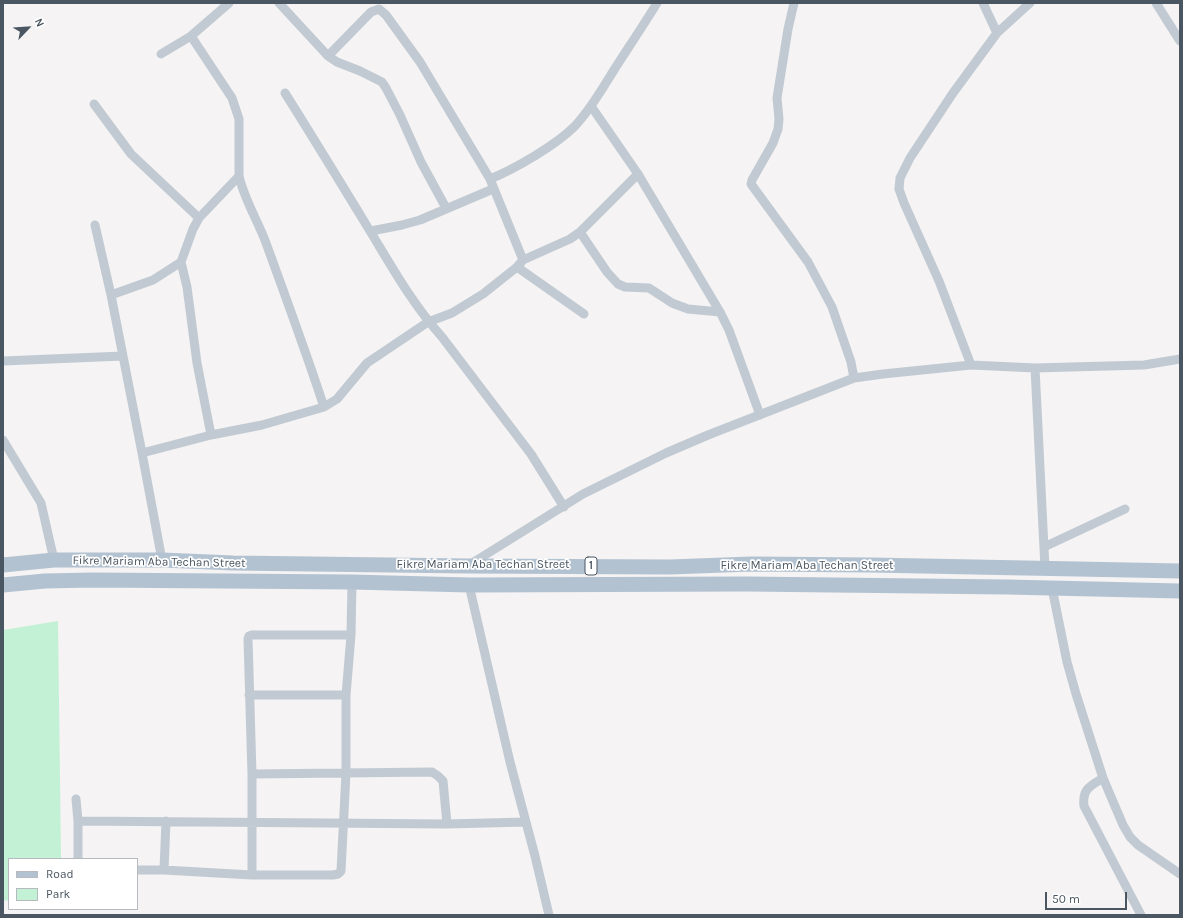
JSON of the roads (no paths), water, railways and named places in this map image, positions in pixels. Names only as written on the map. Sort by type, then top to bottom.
[{"type":"main road","name":"Fikre Mariam Aba Techan Street","points":[[3,565],[54,560],[162,560],[233,563],[468,566],[811,565],[1180,571]]},
{"type":"main road","name":"Fikre Mariam Aba Techan Street","points":[[3,585],[45,581],[93,580],[352,582],[469,585],[732,584],[1180,591]]},
{"type":"street","points":[[161,54],[191,36],[229,3]]},
{"type":"street","points":[[279,3],[328,56],[337,62],[377,78],[382,82],[400,115],[421,162],[446,208]]},
{"type":"street","points":[[794,3],[788,29],[777,98],[779,119],[778,129],[773,143],[751,184],[808,262],[832,307],[851,362],[854,378]]},
{"type":"street","points":[[983,3],[997,33]]},
{"type":"street","points":[[971,365],[939,281],[904,203],[899,189],[900,178],[910,158],[953,93],[997,33],[1030,3]]},
{"type":"street","points":[[1156,3],[1180,42]]},
{"type":"street","points":[[490,179],[504,173],[565,135],[575,125],[591,106],[657,4]]},
{"type":"street","points":[[328,56],[371,12],[379,9],[386,15],[420,62],[490,179],[520,263],[584,314]]},
{"type":"street","points":[[191,36],[232,98],[239,119],[239,176],[242,188],[262,232],[300,335],[324,407]]},
{"type":"street","points":[[285,93],[403,285],[428,322],[442,337],[531,454],[564,507]]},
{"type":"street","points":[[94,104],[131,154],[199,218]]},
{"type":"street","points":[[591,106],[638,174],[720,312],[729,330],[760,415]]},
{"type":"street","points":[[142,453],[211,435],[262,425],[324,407],[337,399],[367,362],[428,322],[452,313],[483,294],[520,263],[580,232],[638,174]]},
{"type":"street","points":[[211,435],[197,363],[187,287],[181,262],[193,229],[199,218],[239,176]]},
{"type":"street","points":[[371,231],[420,220],[493,189]]},
{"type":"street","points":[[95,225],[111,295],[162,560]]},
{"type":"street","points":[[580,232],[607,272],[618,284],[624,287],[649,288],[672,303],[688,309],[720,312]]},
{"type":"street","points":[[111,295],[153,280],[181,262]]},
{"type":"street","points":[[3,361],[122,356]]},
{"type":"street","points":[[468,566],[583,494],[666,453],[854,378],[971,365],[1035,368],[1144,365],[1180,359]]},
{"type":"street","points":[[1035,368],[1045,568]]},
{"type":"street","points":[[3,440],[41,503],[54,560]]},
{"type":"street","points":[[1044,547],[1125,509]]},
{"type":"street","points":[[138,870],[164,870],[252,876],[333,875],[338,874],[341,871],[342,823],[346,773],[346,695],[351,635],[352,582]]},
{"type":"street","points":[[469,585],[510,762],[536,856],[549,915]]},
{"type":"street","points":[[1052,588],[1067,662],[1103,778],[1123,825],[1130,837],[1138,845],[1180,874]]},
{"type":"street","points":[[252,876],[252,774],[249,695],[249,636],[351,635]]},
{"type":"street","points":[[249,695],[346,695]]},
{"type":"street","points":[[252,774],[432,772],[443,781],[447,824]]},
{"type":"street","points":[[1103,778],[1087,789],[1083,797],[1084,806],[1141,915]]},
{"type":"street","points":[[76,799],[78,821],[78,858]]},
{"type":"street","points":[[78,821],[447,824],[526,822]]},
{"type":"street","points":[[164,870],[166,821]]}]
